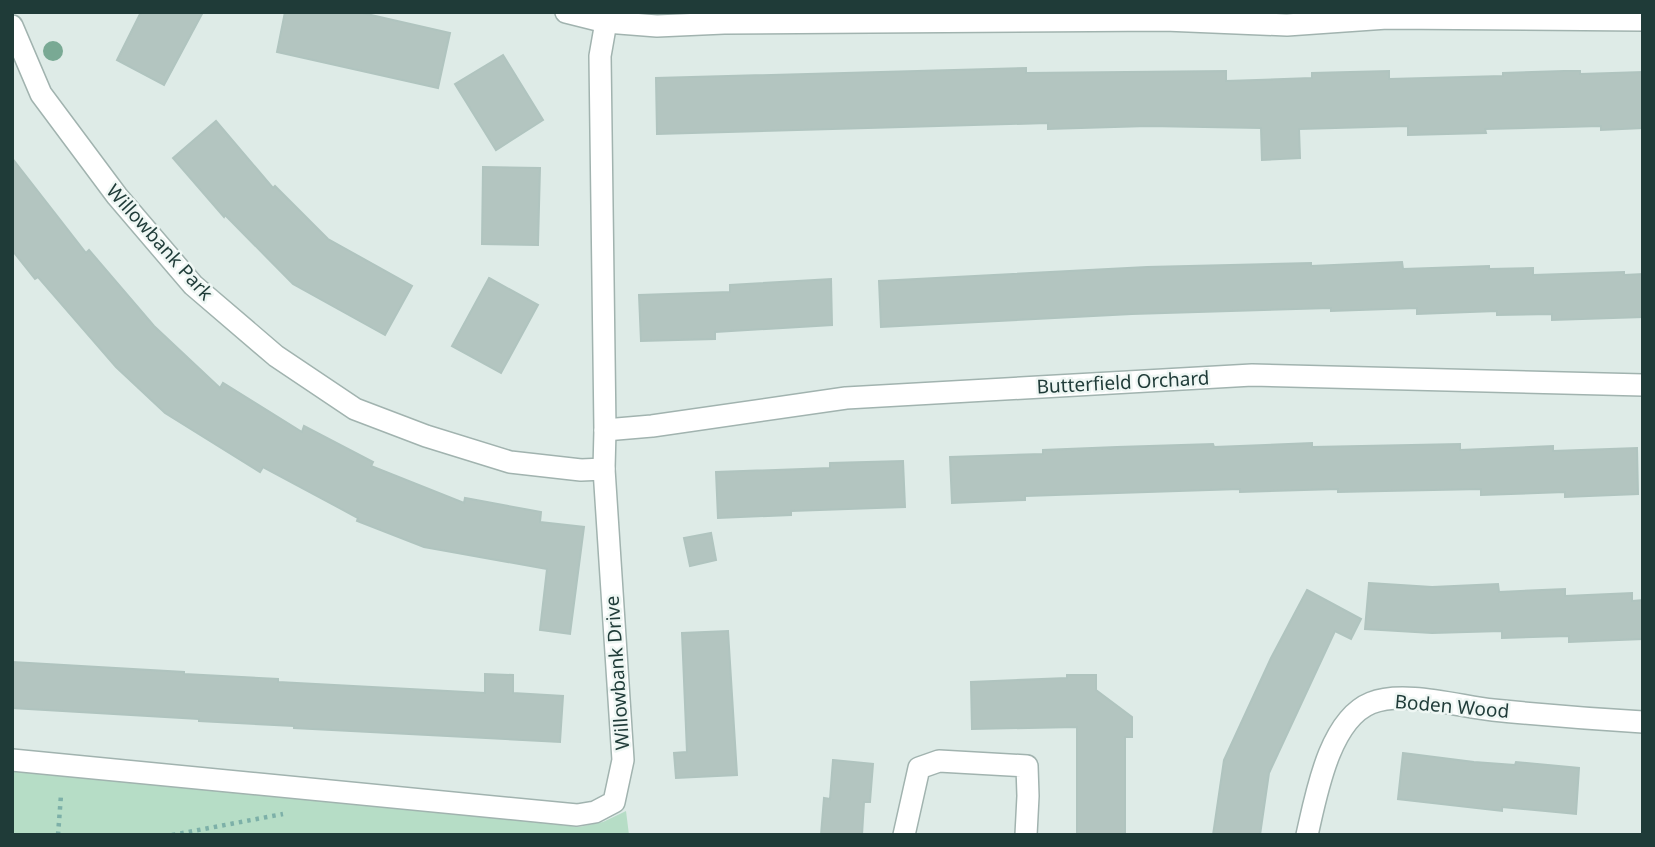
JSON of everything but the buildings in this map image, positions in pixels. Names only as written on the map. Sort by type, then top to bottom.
[{"type":"street","points":[[566,12],[606,22],[657,26],[1165,16],[1287,25],[1387,18],[1643,20]]},
{"type":"street","name":"Willowbank Drive","points":[[12,760],[577,815],[595,812],[614,802],[623,761],[604,469],[600,56],[606,22]]},
{"type":"street","name":"Willowbank Park","points":[[12,26],[41,94],[117,196],[193,285],[276,356],[355,409],[426,436],[510,462],[565,469],[604,469]]},
{"type":"street","name":"Butterfield Orchard","points":[[605,430],[652,426],[846,398],[1252,375],[1643,385]]},
{"type":"street","name":"Boden Wood","points":[[1307,835],[1335,740],[1354,715],[1370,704],[1399,698],[1490,710],[1643,722]]},
{"type":"street","points":[[904,835],[919,768],[939,761],[1027,766],[1026,835]]},
{"type":"path","points":[[58,835],[61,795]]},
{"type":"path","points":[[172,835],[287,813]]},
{"type":"green space","points":[[12,768],[579,827],[603,822],[626,811],[629,835],[12,835]]}]
